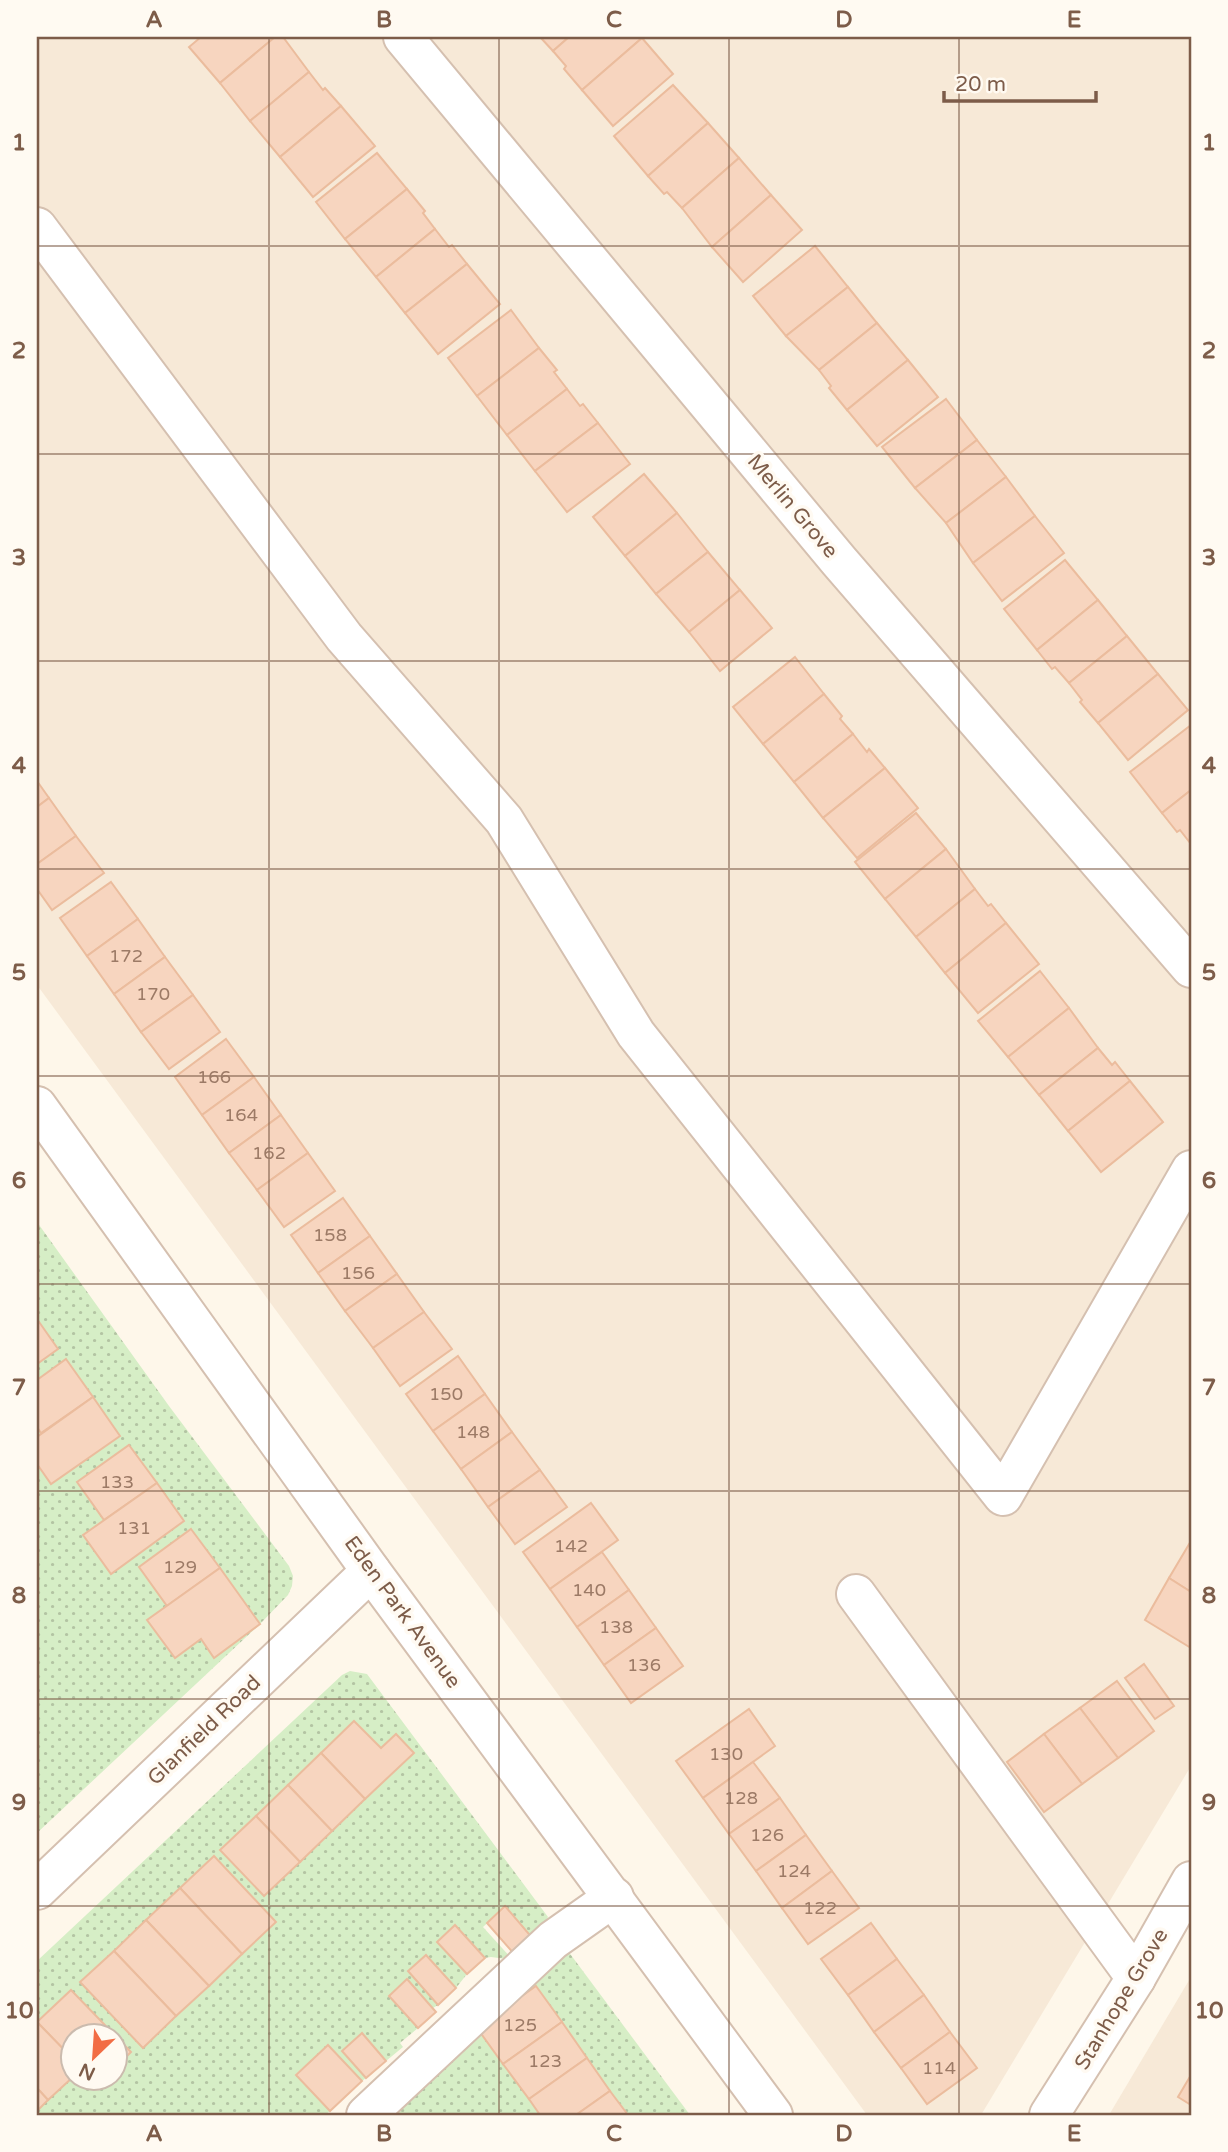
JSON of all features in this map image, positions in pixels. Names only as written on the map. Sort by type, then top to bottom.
[{"type":"street","name":"Merlin Grove","points":[[403,37],[839,561],[1191,968]]},
{"type":"street","points":[[37,227],[344,637],[504,820],[636,1034],[1003,1496],[1191,1170]]},
{"type":"street","name":"Eden Park Avenue","points":[[37,1106],[371,1571],[614,1896],[773,2115]]},
{"type":"street","name":"Glanfield Road","points":[[37,1890],[371,1571]]},
{"type":"street","points":[[856,1594],[1136,1978]]},
{"type":"street","name":"Stanhope Grove","points":[[1049,2115],[1136,1978],[1191,1881]]},
{"type":"street","points":[[366,2115],[553,1940],[614,1896]]},
{"type":"shaded area","points":[[37,37],[1191,37],[1191,1766],[981,2115],[867,2115],[37,985]]},
{"type":"shaded area","points":[[1191,1977],[1191,2115],[1109,2115]]},
{"type":"green space","points":[[37,1222],[169,1406],[289,1566],[293,1576],[288,1595],[260,1624],[37,1833]]},
{"type":"green space","points":[[350,1671],[367,1674],[548,1917],[534,1940],[505,1907],[483,1927],[513,1960],[485,1958],[455,1926],[437,1942],[467,1974],[456,1988],[426,1956],[408,1971],[438,2005],[433,2008],[407,1979],[389,1996],[418,2028],[400,2043],[403,2047],[386,2061],[362,2033],[342,2051],[366,2078],[362,2081],[328,2045],[296,2074],[330,2111],[325,2115],[37,2115],[37,1961],[342,1675]]},
{"type":"green space","points":[[565,1947],[690,2115],[379,2115]]},
{"type":"building","points":[[201,37],[275,37],[220,83],[189,47]]},
{"type":"building","points":[[275,37],[283,37],[309,72],[250,121],[220,83]]},
{"type":"building","points":[[540,37],[569,37],[553,51]]},
{"type":"building","points":[[569,37],[642,38],[582,90],[553,51]]},
{"type":"building","points":[[642,38],[673,74],[613,126],[582,90]]},
{"type":"building","points":[[309,72],[323,90],[325,88],[341,106],[280,157],[250,121]]},
{"type":"building","points":[[673,85],[708,123],[648,176],[614,136]]},
{"type":"building","points":[[341,106],[375,146],[313,197],[280,157]]},
{"type":"building","points":[[708,123],[739,158],[682,208],[667,192],[664,194],[648,176]]},
{"type":"building","points":[[377,153],[407,189],[345,239],[316,202]]},
{"type":"building","points":[[739,158],[771,195],[712,247],[682,208]]},
{"type":"building","points":[[407,189],[425,211],[423,213],[435,229],[376,277],[345,239]]},
{"type":"building","points":[[771,195],[802,230],[743,282],[712,247]]},
{"type":"building","points":[[435,229],[467,264],[405,313],[376,277]]},
{"type":"building","points":[[815,246],[848,287],[786,336],[753,296]]},
{"type":"building","points":[[467,264],[500,304],[438,354],[405,313]]},
{"type":"building","points":[[848,287],[877,323],[819,370],[786,336]]},
{"type":"building","points":[[511,310],[539,348],[477,396],[448,358]]},
{"type":"building","points":[[877,323],[908,360],[847,410],[829,388],[831,386],[819,370]]},
{"type":"building","points":[[539,348],[557,370],[554,372],[567,389],[507,435],[477,396]]},
{"type":"building","points":[[908,360],[938,397],[877,446],[847,410]]},
{"type":"building","points":[[567,389],[598,423],[535,471],[507,435]]},
{"type":"building","points":[[946,399],[977,440],[915,488],[882,447]]},
{"type":"building","points":[[598,423],[630,464],[567,512],[535,471]]},
{"type":"building","points":[[977,440],[1006,477],[946,523],[915,488]]},
{"type":"building","points":[[644,474],[677,513],[625,556],[593,517]]},
{"type":"building","points":[[1006,477],[1035,516],[973,563],[946,523]]},
{"type":"building","points":[[677,513],[708,552],[656,594],[625,556]]},
{"type":"building","points":[[1035,516],[1064,553],[1002,601],[973,563]]},
{"type":"building","points":[[708,552],[740,590],[689,632],[656,594]]},
{"type":"building","points":[[1065,560],[1098,600],[1037,650],[1004,609]]},
{"type":"building","points":[[740,590],[772,628],[720,671],[689,632]]},
{"type":"building","points":[[1098,600],[1127,636],[1069,683],[1055,667],[1052,669],[1037,650]]},
{"type":"building","points":[[1127,636],[1158,674],[1098,723],[1080,702],[1082,700],[1069,683]]},
{"type":"building","points":[[795,657],[824,694],[763,744],[733,707]]},
{"type":"building","points":[[1158,674],[1188,710],[1128,760],[1098,723]]},
{"type":"building","points":[[824,694],[853,734],[794,782],[763,744]]},
{"type":"building","points":[[1191,725],[1191,790],[1162,813],[1130,772]]},
{"type":"building","points":[[853,734],[867,752],[869,749],[885,768],[823,818],[794,782]]},
{"type":"building","points":[[885,768],[918,808],[857,858],[823,818]]},
{"type":"building","points":[[37,781],[49,798],[37,807]]},
{"type":"building","points":[[1191,790],[1191,844],[1162,813]]},
{"type":"building","points":[[49,798],[76,836],[37,864],[37,807]]},
{"type":"building","points":[[916,813],[946,849],[885,899],[855,862]]},
{"type":"building","points":[[76,836],[104,873],[52,910],[37,889],[37,864]]},
{"type":"building","points":[[946,849],[975,889],[916,937],[885,899]]},
{"type":"building","points":[[111,882],[138,919],[87,956],[60,918]]},
{"type":"building","points":[[975,889],[1006,923],[945,973],[916,937]]},
{"type":"building","points":[[138,919],[165,957],[114,994],[87,956]]},
{"type":"building","points":[[1006,923],[1039,964],[978,1013],[945,973]]},
{"type":"building","points":[[165,957],[193,995],[141,1032],[114,994]]},
{"type":"building","points":[[1040,971],[1069,1008],[1008,1057],[978,1021]]},
{"type":"building","points":[[193,995],[220,1032],[169,1069],[141,1032]]},
{"type":"building","points":[[1069,1008],[1098,1048],[1039,1095],[1008,1057]]},
{"type":"building","points":[[226,1039],[254,1077],[202,1115],[175,1077]]},
{"type":"building","points":[[1098,1048],[1112,1065],[1115,1062],[1130,1081],[1068,1131],[1039,1095]]},
{"type":"building","points":[[254,1077],[281,1115],[229,1153],[202,1115]]},
{"type":"building","points":[[1130,1081],[1163,1122],[1101,1172],[1068,1131]]},
{"type":"building","points":[[281,1115],[308,1153],[257,1190],[229,1153]]},
{"type":"building","points":[[308,1153],[335,1191],[284,1227],[257,1190]]},
{"type":"building","points":[[343,1198],[370,1236],[318,1273],[291,1235]]},
{"type":"building","points":[[370,1236],[397,1274],[345,1311],[318,1273]]},
{"type":"building","points":[[397,1274],[424,1312],[373,1348],[345,1311]]},
{"type":"building","points":[[424,1312],[452,1349],[400,1386],[373,1348]]},
{"type":"building","points":[[37,1319],[58,1349],[37,1364]]},
{"type":"building","points":[[458,1356],[485,1394],[433,1431],[406,1394]]},
{"type":"building","points":[[66,1359],[93,1397],[41,1433],[37,1427],[37,1380]]},
{"type":"building","points":[[485,1394],[512,1432],[461,1469],[433,1431]]},
{"type":"building","points":[[93,1397],[120,1436],[51,1484],[37,1464],[37,1437]]},
{"type":"building","points":[[512,1432],[540,1470],[488,1507],[461,1469]]},
{"type":"building","points":[[129,1445],[157,1483],[104,1520],[77,1482]]},
{"type":"building","points":[[540,1470],[567,1507],[515,1544],[488,1507]]},
{"type":"building","points":[[157,1483],[184,1521],[111,1574],[83,1535]]},
{"type":"building","points":[[591,1503],[618,1540],[550,1589],[523,1552]]},
{"type":"building","points":[[191,1529],[220,1568],[167,1606],[139,1567]]},
{"type":"building","points":[[1191,1541],[1191,1592],[1169,1578]]},
{"type":"building","points":[[602,1552],[629,1590],[577,1627],[550,1589]]},
{"type":"building","points":[[220,1568],[260,1624],[214,1658],[201,1639],[175,1658],[147,1620]]},
{"type":"building","points":[[1169,1578],[1191,1592],[1191,1648],[1145,1620]]},
{"type":"building","points":[[629,1590],[656,1628],[604,1665],[577,1627]]},
{"type":"building","points":[[656,1628],[683,1666],[631,1703],[604,1665]]},
{"type":"building","points":[[1144,1664],[1174,1706],[1155,1719],[1125,1678]]},
{"type":"building","points":[[1117,1681],[1154,1731],[1118,1758],[1080,1708]]},
{"type":"building","points":[[1080,1708],[1118,1758],[1082,1784],[1044,1734]]},
{"type":"building","points":[[749,1709],[775,1746],[703,1798],[676,1761]]},
{"type":"building","points":[[354,1721],[381,1748],[396,1734],[414,1753],[365,1799],[321,1753]]},
{"type":"building","points":[[1044,1734],[1082,1784],[1044,1812],[1007,1762]]},
{"type":"building","points":[[321,1753],[365,1799],[332,1831],[288,1785]]},
{"type":"building","points":[[753,1762],[780,1798],[729,1834],[703,1798]]},
{"type":"building","points":[[288,1785],[332,1831],[300,1862],[256,1816]]},
{"type":"building","points":[[780,1798],[806,1835],[756,1871],[729,1834]]},
{"type":"building","points":[[256,1816],[300,1862],[264,1896],[220,1850]]},
{"type":"building","points":[[806,1835],[832,1871],[782,1908],[756,1871]]},
{"type":"building","points":[[214,1856],[276,1922],[242,1954],[180,1888]]},
{"type":"building","points":[[832,1871],[859,1908],[808,1944],[782,1908]]},
{"type":"building","points":[[180,1888],[242,1954],[209,1986],[146,1920]]},
{"type":"building","points":[[505,1906],[534,1940],[516,1956],[487,1923]]},
{"type":"building","points":[[146,1920],[209,1986],[176,2016],[114,1951]]},
{"type":"building","points":[[871,1923],[897,1959],[848,1995],[821,1959]]},
{"type":"building","points":[[455,1925],[485,1958],[467,1974],[437,1942]]},
{"type":"building","points":[[114,1951],[176,2016],[143,2048],[130,2034],[130,2022],[118,2022],[80,1982]]},
{"type":"building","points":[[426,1955],[456,1988],[438,2005],[408,1971]]},
{"type":"building","points":[[897,1959],[924,1995],[874,2032],[848,1995]]},
{"type":"building","points":[[407,1979],[436,2012],[418,2028],[389,1996]]},
{"type":"building","points":[[536,1986],[562,2022],[503,2064],[477,2028]]},
{"type":"building","points":[[71,1990],[102,2022],[60,2022],[60,2046],[37,2022]]},
{"type":"building","points":[[924,1995],[950,2032],[901,2068],[874,2032]]},
{"type":"building","points":[[37,2022],[60,2046],[60,2089],[48,2100],[37,2088]]},
{"type":"building","points":[[562,2022],[587,2058],[529,2099],[503,2064]]},
{"type":"building","points":[[950,2032],[977,2068],[927,2104],[901,2068]]},
{"type":"building","points":[[362,2033],[386,2061],[366,2078],[342,2051]]},
{"type":"building","points":[[328,2045],[362,2081],[330,2111],[296,2075]]},
{"type":"building","points":[[587,2058],[610,2091],[576,2115],[540,2115],[529,2099]]},
{"type":"building","points":[[1191,2075],[1191,2105],[1178,2097]]},
{"type":"building","points":[[37,2088],[48,2100],[37,2111]]},
{"type":"building","points":[[610,2091],[628,2115],[576,2115]]}]
